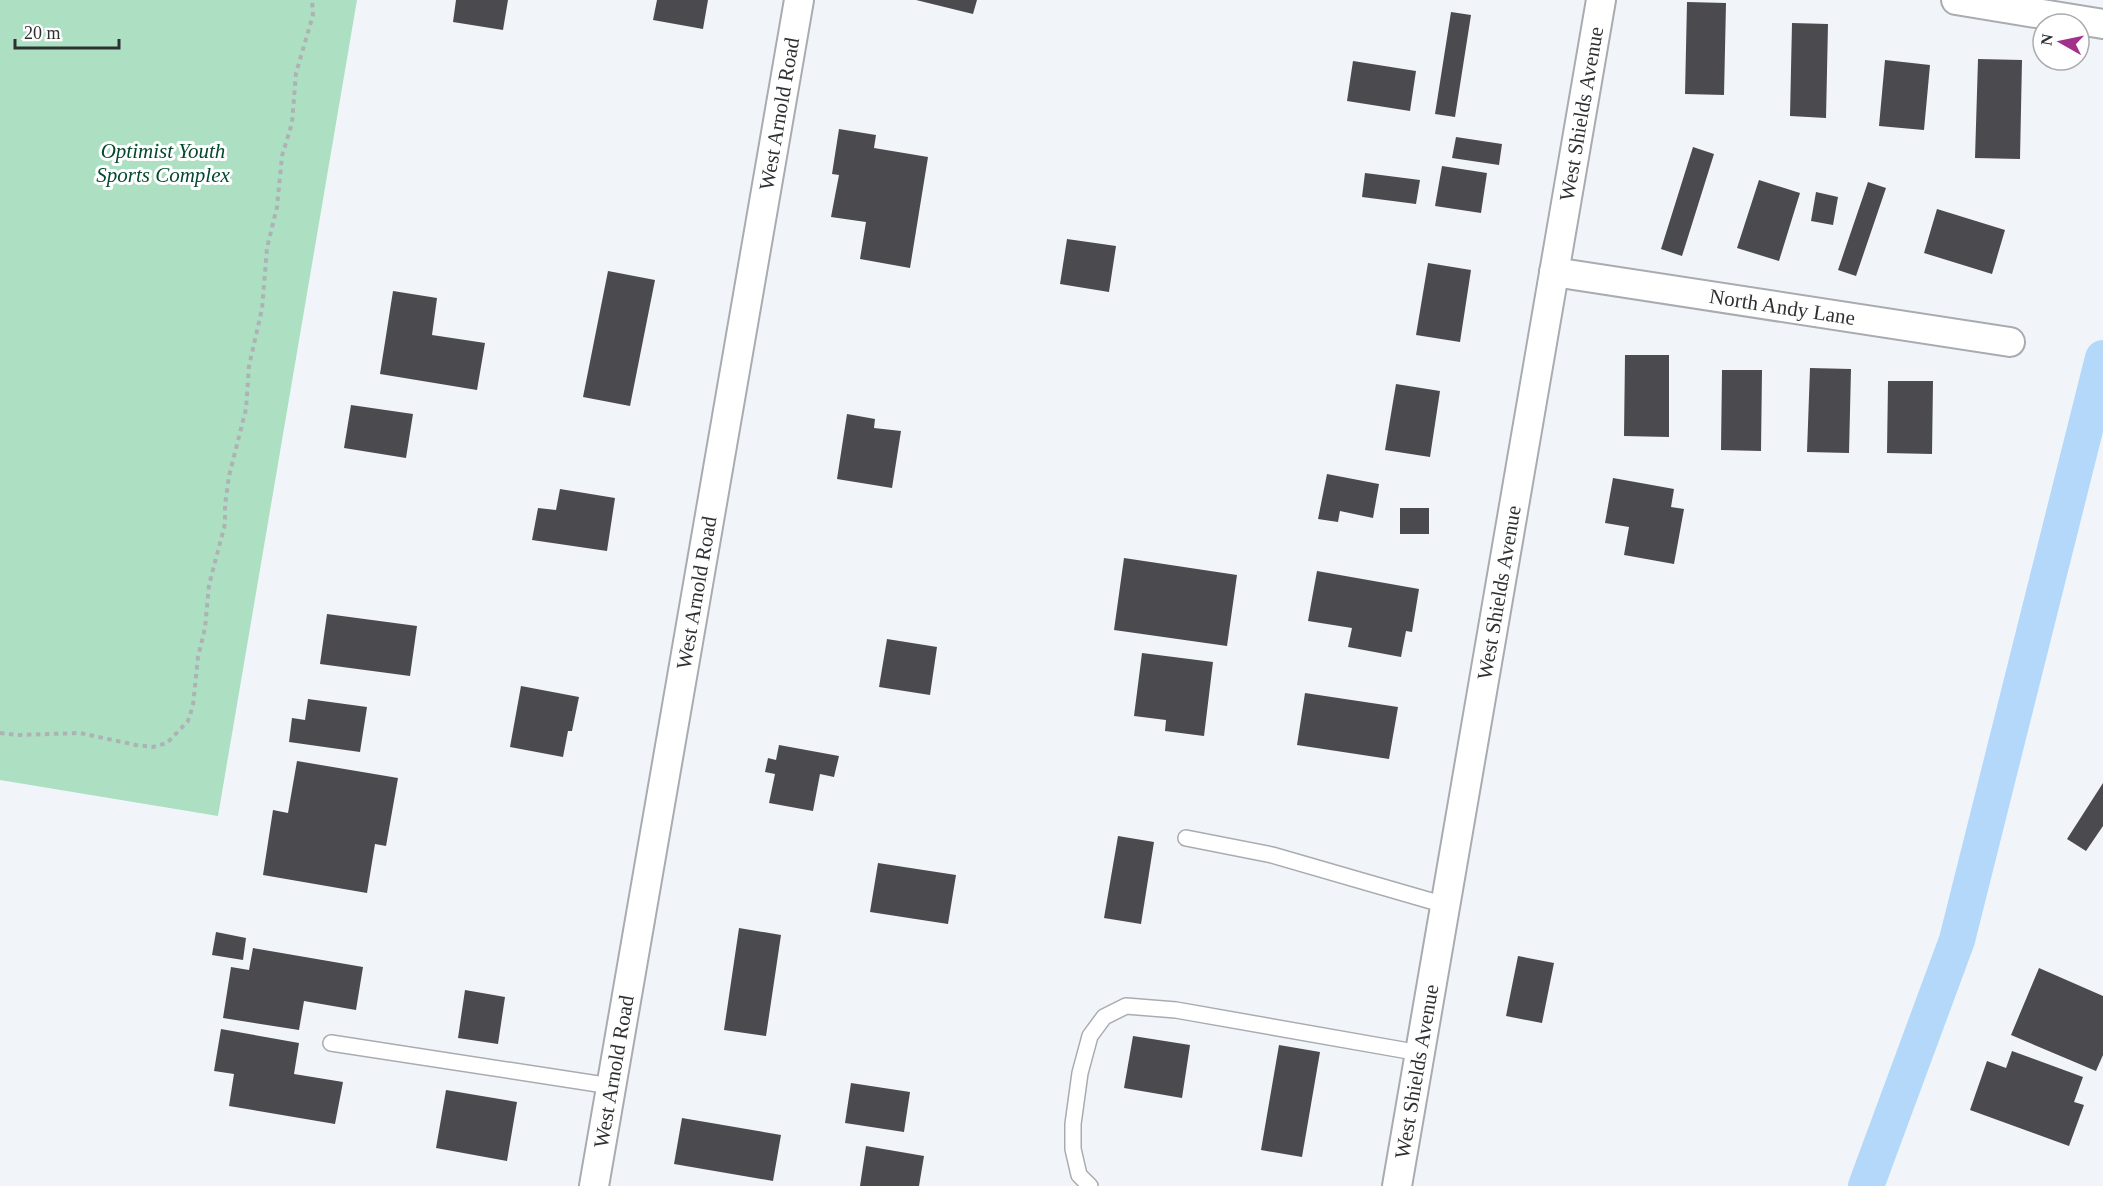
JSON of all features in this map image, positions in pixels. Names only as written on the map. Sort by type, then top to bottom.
[{"type":"street","name":"West Arnold Road","points":[[594,1186],[799,0]]},
{"type":"street","name":"West Shields Avenue","points":[[1397,1186],[1601,0]]},
{"type":"street","points":[[1956,0],[2103,24]]},
{"type":"street","name":"North Andy Lane","points":[[1554,273],[2010,342]]},
{"type":"lane","points":[[1186,838],[1272,855],[1445,905]]},
{"type":"lane","points":[[1090,1186],[1079,1175],[1073,1149],[1073,1124],[1080,1072],[1090,1036],[1104,1017],[1126,1006],[1176,1010],[1420,1053]]},
{"type":"lane","points":[[331,1043],[611,1086]]},
{"type":"path","points":[[0,733],[20,735],[80,733],[153,747],[167,743],[188,721],[205,628],[209,585],[225,524],[229,476],[246,409],[249,366],[262,309],[267,248],[277,207],[282,156],[292,123],[296,73],[313,15],[312,0]]},
{"type":"green space","name":"Optimist Youth Sports Complex","points":[[0,0],[357,0],[218,816],[0,780]]},
{"type":"building","points":[[456,0],[508,0],[503,30],[453,22]]},
{"type":"building","points":[[657,0],[708,0],[703,29],[653,20]]},
{"type":"building","points":[[916,0],[977,0],[973,14]]},
{"type":"building","points":[[1687,2],[1726,3],[1724,95],[1685,94]]},
{"type":"building","points":[[1451,12],[1471,15],[1455,117],[1435,114]]},
{"type":"building","points":[[1792,23],[1828,24],[1826,118],[1790,116]]},
{"type":"building","points":[[1978,59],[2022,60],[2020,159],[1975,158]]},
{"type":"building","points":[[1885,60],[1930,65],[1924,130],[1879,126]]},
{"type":"building","points":[[1353,61],[1416,71],[1410,111],[1347,101]]},
{"type":"building","points":[[839,129],[876,135],[874,148],[928,157],[910,268],[860,259],[866,222],[831,217],[839,175],[832,174]]},
{"type":"building","points":[[1456,137],[1502,144],[1499,165],[1452,158]]},
{"type":"building","points":[[1693,147],[1714,154],[1682,256],[1661,249]]},
{"type":"building","points":[[1442,166],[1487,173],[1481,213],[1435,206]]},
{"type":"building","points":[[1365,173],[1420,180],[1416,204],[1362,197]]},
{"type":"building","points":[[1759,180],[1800,193],[1779,261],[1737,248]]},
{"type":"building","points":[[1868,182],[1886,188],[1856,276],[1838,270]]},
{"type":"building","points":[[1816,192],[1838,197],[1833,225],[1811,221]]},
{"type":"building","points":[[1937,209],[2005,230],[1992,274],[1924,253]]},
{"type":"building","points":[[1067,239],[1116,246],[1109,292],[1060,284]]},
{"type":"building","points":[[1428,263],[1471,270],[1460,342],[1416,335]]},
{"type":"building","points":[[608,271],[655,280],[630,406],[583,397]]},
{"type":"building","points":[[393,291],[437,298],[432,335],[485,343],[477,390],[380,374]]},
{"type":"building","points":[[1625,355],[1669,355],[1669,437],[1624,436]]},
{"type":"building","points":[[1810,368],[1851,369],[1849,453],[1807,452]]},
{"type":"building","points":[[1722,370],[1762,370],[1761,451],[1721,450]]},
{"type":"building","points":[[1888,381],[1933,381],[1932,454],[1887,453]]},
{"type":"building","points":[[1396,384],[1440,391],[1430,457],[1385,450]]},
{"type":"building","points":[[351,405],[413,414],[406,458],[344,448]]},
{"type":"building","points":[[847,414],[875,419],[874,428],[901,431],[892,488],[837,479]]},
{"type":"building","points":[[1327,474],[1379,484],[1373,518],[1340,511],[1338,522],[1318,519]]},
{"type":"building","points":[[1613,478],[1674,489],[1671,507],[1684,509],[1674,564],[1624,555],[1629,527],[1605,523]]},
{"type":"building","points":[[560,489],[615,498],[607,551],[532,540],[538,508],[556,510]]},
{"type":"building","points":[[1400,508],[1429,508],[1429,534],[1400,534]]},
{"type":"building","points":[[1124,558],[1237,575],[1227,646],[1114,630]]},
{"type":"building","points":[[1317,571],[1419,589],[1412,632],[1406,631],[1401,657],[1348,647],[1352,628],[1308,621]]},
{"type":"building","points":[[327,614],[417,626],[410,676],[320,664]]},
{"type":"building","points":[[887,639],[937,647],[930,695],[879,687]]},
{"type":"building","points":[[1142,653],[1213,662],[1204,736],[1165,731],[1166,720],[1134,716]]},
{"type":"building","points":[[521,686],[579,697],[572,731],[568,731],[563,757],[510,747]]},
{"type":"building","points":[[1305,693],[1398,707],[1389,759],[1297,745]]},
{"type":"building","points":[[308,699],[367,707],[360,752],[289,742],[292,718],[305,720]]},
{"type":"building","points":[[779,745],[839,756],[834,777],[820,774],[813,811],[769,803],[775,774],[765,772],[768,758],[776,760]]},
{"type":"building","points":[[297,761],[398,778],[386,846],[375,844],[367,893],[263,875],[273,810],[288,813]]},
{"type":"building","points":[[2103,783],[2103,826],[2086,851],[2067,839]]},
{"type":"building","points":[[1118,836],[1154,842],[1141,924],[1104,918]]},
{"type":"building","points":[[878,863],[956,875],[948,924],[870,912]]},
{"type":"building","points":[[739,928],[781,935],[766,1036],[724,1030]]},
{"type":"building","points":[[216,932],[246,938],[243,960],[212,955]]},
{"type":"building","points":[[253,948],[363,967],[356,1010],[304,1001],[299,1030],[223,1018],[231,967],[249,970]]},
{"type":"building","points":[[1518,956],[1554,963],[1542,1023],[1506,1016]]},
{"type":"building","points":[[2039,968],[2103,996],[2103,1055],[2096,1071],[2011,1035]]},
{"type":"building","points":[[465,990],[505,997],[498,1044],[458,1038]]},
{"type":"building","points":[[221,1029],[299,1043],[294,1074],[343,1082],[335,1124],[229,1106],[234,1074],[214,1071]]},
{"type":"building","points":[[1133,1036],[1190,1045],[1182,1098],[1124,1088]]},
{"type":"building","points":[[1279,1045],[1320,1052],[1302,1157],[1261,1150]]},
{"type":"building","points":[[2012,1051],[2083,1077],[2074,1102],[2084,1105],[2069,1146],[1970,1110],[1987,1061],[2006,1068]]},
{"type":"building","points":[[851,1083],[910,1092],[904,1132],[845,1123]]},
{"type":"building","points":[[446,1090],[517,1102],[507,1161],[436,1148]]},
{"type":"building","points":[[682,1118],[781,1135],[773,1181],[674,1164]]},
{"type":"building","points":[[866,1146],[924,1156],[919,1186],[860,1186]]},
{"type":"waterway","points":[[1866,1186],[1957,940],[2103,358]]}]
